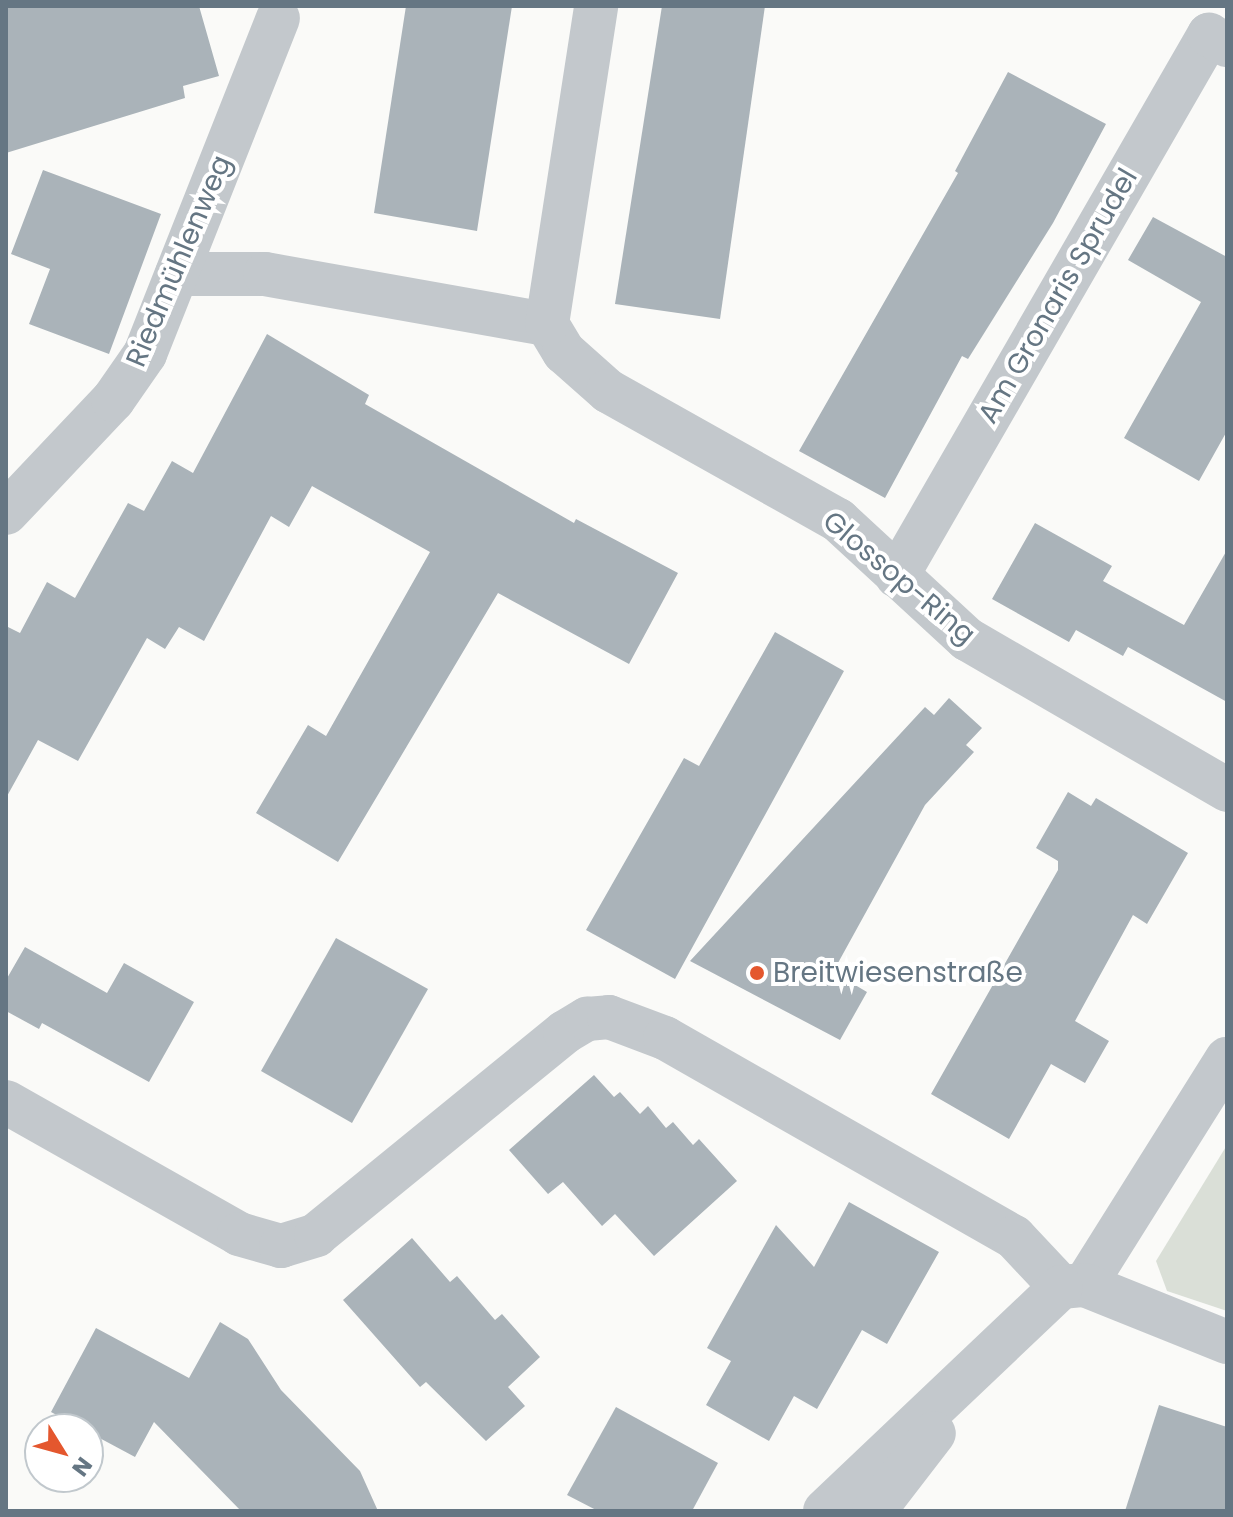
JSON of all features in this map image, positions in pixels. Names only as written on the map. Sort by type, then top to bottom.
[{"type":"street","points":[[177,274],[265,274],[547,324],[596,6]]},
{"type":"street","name":"Riedmühlenweg","points":[[6,513],[128,380],[177,274],[278,18]]},
{"type":"street","name":"Am Gronaris Sprudel","points":[[897,576],[1209,35],[1227,45]]},
{"type":"street","name":"Glossop-Ring","points":[[547,324],[564,352],[608,391],[838,520],[967,639],[1227,790]]},
{"type":"street","points":[[6,1102],[239,1234],[281,1246],[316,1235],[565,1032],[587,1019],[609,1017],[665,1038],[1014,1237],[1073,1286],[1227,1342]]},
{"type":"street","points":[[825,1511],[986,1353],[1073,1286],[1227,1059]]},
{"type":"street","points":[[874,1511],[928,1442],[986,1353]]},
{"type":"shaded area","points":[[1227,1145],[1227,1311],[1167,1291],[1156,1261]]},
{"type":"building","points":[[6,6],[199,6],[219,76],[183,86],[185,98],[6,153]]},
{"type":"building","points":[[406,6],[512,6],[477,231],[374,213]]},
{"type":"building","points":[[662,6],[765,6],[720,319],[615,304]]},
{"type":"building","points":[[1008,72],[1106,124],[1053,223],[968,359],[962,356],[885,498],[799,451],[958,173],[955,171]]},
{"type":"building","points":[[43,170],[161,214],[109,354],[29,324],[50,269],[11,254]]},
{"type":"building","points":[[1153,217],[1227,257],[1227,431],[1199,481],[1124,438],[1201,302],[1128,260]]},
{"type":"building","points":[[267,334],[369,395],[365,404],[574,523],[576,519],[678,573],[629,664],[498,593],[338,862],[256,813],[308,725],[326,736],[430,552],[312,486],[289,527],[271,516],[204,641],[179,627],[165,649],[147,638],[78,761],[38,740],[6,798],[6,626],[20,633],[47,582],[75,598],[128,503],[144,511],[172,461],[193,473]]},
{"type":"building","points":[[1035,523],[1112,566],[1103,581],[1184,625],[1227,550],[1227,702],[1128,647],[1123,656],[1076,630],[1069,642],[992,599]]},
{"type":"building","points":[[775,632],[844,671],[675,979],[586,930],[684,758],[699,766]]},
{"type":"building","points":[[949,698],[982,728],[966,745],[974,752],[925,805],[833,972],[867,992],[840,1040],[690,961],[925,707],[934,715]]},
{"type":"building","points":[[1068,792],[1091,806],[1096,798],[1188,853],[1147,924],[1133,915],[1075,1021],[1109,1041],[1085,1083],[1051,1064],[1009,1139],[931,1094],[1058,870],[1058,861],[1036,848]]},
{"type":"building","points":[[336,938],[428,989],[352,1123],[261,1071]]},
{"type":"building","points":[[25,947],[107,993],[124,963],[194,1002],[149,1082],[42,1023],[39,1029],[6,1011],[6,980]]},
{"type":"building","points":[[594,1075],[614,1097],[620,1092],[640,1114],[648,1106],[666,1128],[673,1122],[693,1145],[699,1139],[737,1181],[654,1256],[615,1214],[602,1226],[563,1182],[548,1194],[509,1150]]},
{"type":"building","points":[[849,1202],[939,1252],[887,1344],[862,1330],[817,1409],[794,1396],[769,1441],[706,1405],[731,1361],[707,1348],[776,1225],[814,1267]]},
{"type":"building","points":[[412,1238],[450,1282],[457,1276],[495,1320],[502,1314],[540,1357],[508,1387],[525,1406],[486,1441],[426,1382],[420,1387],[343,1300]]},
{"type":"building","points":[[220,1322],[248,1339],[281,1390],[360,1471],[378,1511],[241,1511],[154,1422],[135,1457],[104,1440],[104,1413],[51,1412],[96,1328],[189,1378]]},
{"type":"building","points":[[1159,1405],[1227,1427],[1227,1511],[1125,1511]]},
{"type":"building","points":[[616,1407],[718,1463],[692,1511],[598,1511],[567,1495]]},
{"type":"place","name":"Breitwiesenstraße","points":[[757,973]]}]
